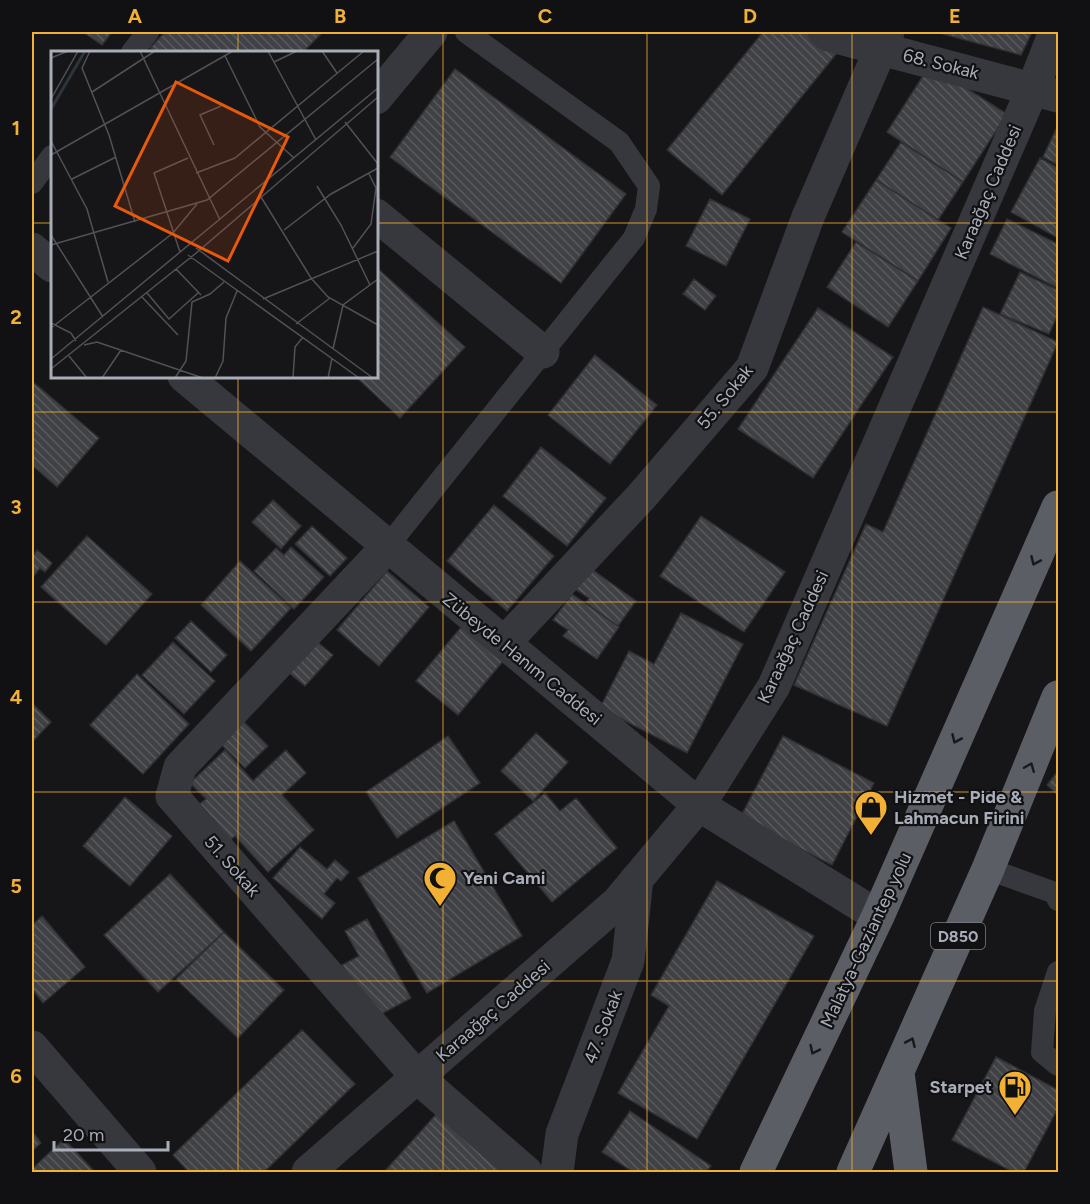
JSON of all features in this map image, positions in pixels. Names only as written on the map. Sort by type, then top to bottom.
[{"type":"highway","name":"Malatya-Gaziantep yolu","points":[[756,1173],[878,916],[1059,507]]},
{"type":"highway","name":"D850","points":[[853,1173],[988,869],[1059,697]]},
{"type":"highway","points":[[897,1072],[911,1173]]},
{"type":"street","points":[[378,96],[431,32]]},
{"type":"street","name":"68. Sokak","points":[[824,32],[884,40],[1046,92]]},
{"type":"street","name":"Karaağaç Caddesi","points":[[308,1173],[617,903],[699,805],[774,686],[1046,92],[1055,32]]},
{"type":"street","name":"55. Sokak","points":[[505,642],[641,497],[752,368],[808,217],[884,40]]},
{"type":"street","points":[[378,217],[543,352]]},
{"type":"street","points":[[32,249],[51,265]]},
{"type":"street","name":"Zübeyde Hanım Caddesi","points":[[186,378],[699,805],[878,916]]},
{"type":"street","name":"51. Sokak","points":[[387,547],[180,767],[172,796],[417,1077],[526,1173]]},
{"type":"street","name":"47. Sokak","points":[[557,1173],[562,1134],[628,961],[637,879]]},
{"type":"street","points":[[32,1047],[140,1173]]},
{"type":"lane","points":[[133,51],[148,32]]},
{"type":"lane","points":[[387,547],[634,238],[646,209],[649,186],[619,142],[466,32]]},
{"type":"lane","points":[[32,183],[51,157]]},
{"type":"lane","points":[[988,869],[1055,893],[1059,900]]},
{"type":"lane","points":[[1059,972],[1045,1011],[1042,1052],[1059,1065]]},
{"type":"building","points":[[83,32],[112,32],[102,45]]},
{"type":"building","points":[[165,32],[323,32],[304,51],[154,51],[150,48]]},
{"type":"building","points":[[763,32],[821,32],[841,48],[722,195],[667,150]]},
{"type":"building","points":[[936,32],[1032,32],[1021,55]]},
{"type":"building","points":[[930,65],[1007,114],[963,182],[887,132]]},
{"type":"building","points":[[455,69],[626,194],[561,283],[390,157]]},
{"type":"building","points":[[1058,125],[1058,165],[1043,157]]},
{"type":"building","points":[[901,142],[963,182],[938,220],[876,180]]},
{"type":"building","points":[[1040,158],[1058,168],[1058,238],[1011,212]]},
{"type":"building","points":[[876,180],[951,228],[918,281],[842,232]]},
{"type":"building","points":[[710,199],[750,219],[726,266],[686,246]]},
{"type":"building","points":[[1007,219],[1058,244],[1058,288],[990,254]]},
{"type":"building","points":[[856,242],[918,281],[888,327],[827,287]]},
{"type":"building","points":[[378,269],[465,347],[400,418],[357,378],[378,378]]},
{"type":"building","points":[[1020,272],[1058,290],[1058,314],[1049,334],[1000,314]]},
{"type":"building","points":[[694,279],[716,296],[705,310],[683,294]]},
{"type":"building","points":[[983,307],[1058,342],[887,726],[794,685],[866,524],[883,532]]},
{"type":"building","points":[[818,308],[893,357],[813,478],[738,429]]},
{"type":"building","points":[[595,355],[657,405],[610,464],[548,415]]},
{"type":"building","points":[[32,381],[99,438],[57,487],[32,465]]},
{"type":"building","points":[[541,447],[606,498],[567,546],[503,496]]},
{"type":"building","points":[[273,500],[301,526],[281,549],[252,522]]},
{"type":"building","points":[[494,505],[554,556],[507,611],[447,561]]},
{"type":"building","points":[[701,516],[785,572],[744,632],[660,576]]},
{"type":"building","points":[[312,526],[347,558],[330,576],[295,544]]},
{"type":"building","points":[[87,536],[152,594],[106,645],[41,587]]},
{"type":"building","points":[[291,547],[324,577],[294,609],[254,571],[276,548],[284,555]]},
{"type":"building","points":[[37,550],[52,563],[45,572],[40,568],[32,578],[32,557]]},
{"type":"building","points":[[240,561],[291,608],[251,651],[201,605]]},
{"type":"building","points":[[590,568],[636,601],[618,626],[586,603],[589,598],[575,589]]},
{"type":"building","points":[[387,571],[429,607],[379,666],[337,630]]},
{"type":"building","points":[[572,594],[619,627],[597,659],[563,636],[568,630],[553,620]]},
{"type":"building","points":[[681,613],[743,644],[687,753],[600,708],[629,651],[654,664]]},
{"type":"building","points":[[191,621],[227,655],[211,672],[175,638]]},
{"type":"building","points":[[462,626],[504,660],[458,715],[416,681]]},
{"type":"building","points":[[316,641],[333,655],[305,686],[288,672]]},
{"type":"building","points":[[173,642],[215,681],[184,714],[142,675]]},
{"type":"building","points":[[137,674],[189,724],[143,774],[90,725]]},
{"type":"building","points":[[32,703],[51,722],[32,742]]},
{"type":"building","points":[[238,716],[268,746],[245,768],[216,739]]},
{"type":"building","points":[[536,733],[568,762],[533,801],[501,771]]},
{"type":"building","points":[[448,736],[480,783],[397,838],[366,792]]},
{"type":"building","points":[[783,736],[874,783],[832,865],[740,818]]},
{"type":"building","points":[[225,750],[253,781],[286,750],[306,773],[282,795],[314,830],[268,872],[235,836],[229,841],[197,806],[206,799],[190,783]]},
{"type":"building","points":[[1058,771],[1058,795],[1047,785]]},
{"type":"building","points":[[545,793],[560,811],[576,798],[617,848],[552,902],[495,834]]},
{"type":"building","points":[[125,797],[172,836],[130,886],[83,846]]},
{"type":"building","name":"Yeni Cami","points":[[454,821],[522,936],[427,993],[358,878]]},
{"type":"building","points":[[300,847],[327,869],[335,860],[349,872],[341,881],[337,878],[324,894],[335,903],[322,919],[273,878]]},
{"type":"building","points":[[170,874],[224,932],[158,992],[104,935]]},
{"type":"building","points":[[717,881],[814,936],[697,1139],[618,1093],[669,1006],[651,995]]},
{"type":"building","points":[[42,916],[85,967],[43,1003],[32,989],[32,925]]},
{"type":"building","points":[[367,919],[411,998],[372,1019],[342,965],[359,956],[345,931]]},
{"type":"building","points":[[224,932],[284,990],[238,1038],[176,979]]},
{"type":"building","points":[[302,1030],[355,1084],[264,1172],[189,1172],[173,1155]]},
{"type":"building","points":[[996,1057],[1058,1090],[1058,1108],[1024,1172],[1013,1172],[952,1140]]},
{"type":"building","points":[[440,1110],[510,1172],[384,1172]]},
{"type":"building","points":[[630,1111],[711,1166],[706,1172],[633,1172],[602,1152]]},
{"type":"building","points":[[32,1131],[41,1143],[32,1151]]},
{"type":"building","points":[[64,1139],[95,1172],[32,1172],[32,1169]]},
{"type":"place","name":"Hizmet - Pide & Lahmacun Firini","points":[[871,836]]},
{"type":"place","name":"Yeni Cami","points":[[440,907]]},
{"type":"place","name":"Starpet","points":[[1015,1116]]}]
